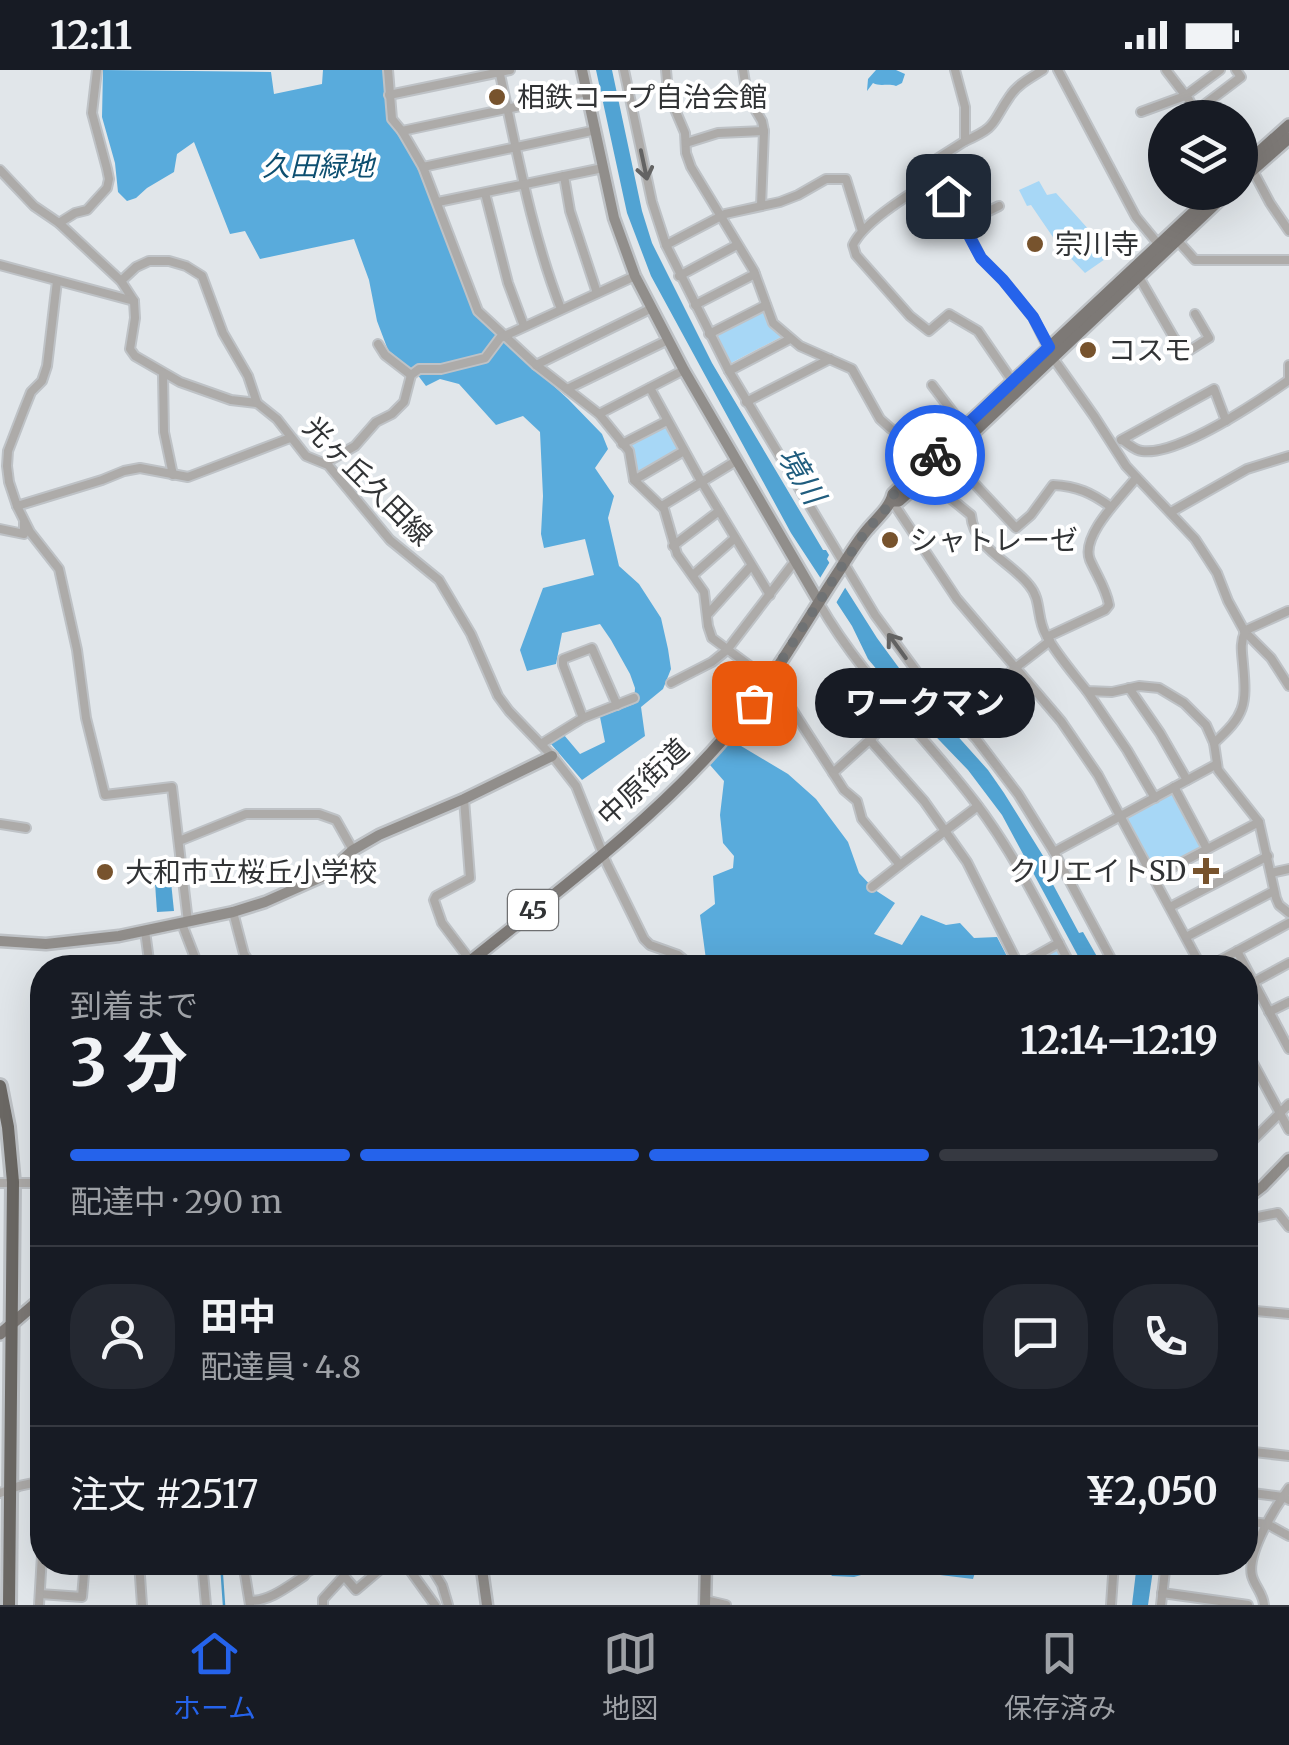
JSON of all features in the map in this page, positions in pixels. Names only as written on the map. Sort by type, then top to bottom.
[{"type":"highway","points":[[0,1086],[8,1127],[6,1255],[12,1324],[5,1491],[9,1605]]},
{"type":"main road","points":[[1258,159],[1289,126]]},
{"type":"main road","points":[[1258,163],[1289,138]]},
{"type":"main road","name":"中原街道","points":[[477,955],[604,852],[708,757],[770,680],[843,564],[892,502],[894,494],[951,454],[1196,210]]},
{"type":"main road","name":"中原街道","points":[[934,463],[964,427],[1139,277],[1209,210]]},
{"type":"main road","points":[[0,1334],[30,1308]]},
{"type":"street","points":[[59,223],[87,210],[108,188],[105,159],[92,113],[97,70]]},
{"type":"street","points":[[388,70],[392,119],[424,167],[478,310],[536,365],[600,414],[630,451],[634,480],[662,506],[673,546],[704,592],[712,638],[770,680],[844,790],[856,801],[862,819],[900,865]]},
{"type":"street","points":[[582,70],[614,218],[635,276],[684,370],[795,561],[873,682],[956,777],[998,834],[1065,955]]},
{"type":"street","points":[[624,70],[652,202],[666,245],[729,371],[874,615],[1018,794],[1109,955]]},
{"type":"street","points":[[666,70],[668,93],[685,133],[691,167],[755,274],[773,324],[790,339],[852,369],[880,419],[934,463],[944,494],[972,515],[972,524],[985,545],[1036,596],[1048,639],[1127,750],[1154,798]]},
{"type":"street","points":[[743,70],[747,96],[764,131],[760,206]]},
{"type":"street","points":[[1043,70],[1011,94],[992,128],[932,162],[981,258],[1033,317],[1051,352],[1136,478],[1208,557],[1244,631],[1270,658],[1289,686]]},
{"type":"street","points":[[1058,70],[1136,216],[1158,245]]},
{"type":"street","points":[[1166,70],[1188,100]]},
{"type":"street","points":[[1141,112],[1186,96],[1220,70]]},
{"type":"street","points":[[1214,100],[1241,77],[1236,70]]},
{"type":"street","points":[[390,94],[503,71],[524,184],[544,265],[561,309]]},
{"type":"street","points":[[959,71],[965,107],[964,141]]},
{"type":"street","points":[[402,131],[587,92]]},
{"type":"street","points":[[424,167],[596,130]]},
{"type":"street","points":[[686,143],[718,134],[764,131]]},
{"type":"street","points":[[438,202],[604,168]]},
{"type":"street","points":[[0,170],[34,206],[59,223],[121,281],[134,301],[136,318],[130,349],[135,356],[163,374],[231,400],[257,403],[202,276],[186,266],[149,261],[121,281]]},
{"type":"street","points":[[564,176],[574,224],[597,293]]},
{"type":"street","points":[[938,177],[912,192],[862,232],[853,245],[856,256],[910,316],[929,331],[949,314],[978,332],[1013,382]]},
{"type":"street","points":[[666,245],[722,216],[798,195],[826,179],[846,179],[862,232]]},
{"type":"street","points":[[1258,191],[1289,232]]},
{"type":"street","points":[[484,193],[524,326]]},
{"type":"street","points":[[964,223],[998,206]]},
{"type":"street","points":[[1178,240],[1195,260],[1289,260]]},
{"type":"street","points":[[679,276],[736,245]]},
{"type":"street","points":[[0,266],[134,301]]},
{"type":"street","points":[[695,306],[755,274]]},
{"type":"street","points":[[326,463],[355,446],[376,422],[404,402],[411,375],[418,369],[441,369],[485,358],[504,336],[635,276]]},
{"type":"street","points":[[1139,277],[1174,338],[1187,352],[1208,338],[1195,314]]},
{"type":"street","points":[[57,280],[47,366],[42,381],[31,392],[8,451],[10,482],[30,532],[58,568],[104,795],[172,786],[185,923],[195,955]]},
{"type":"street","points":[[709,334],[766,305]]},
{"type":"street","points":[[536,365],[652,308]]},
{"type":"street","points":[[729,371],[790,339]]},
{"type":"street","points":[[566,389],[668,340]]},
{"type":"street","points":[[378,344],[384,354],[411,375]]},
{"type":"street","points":[[746,402],[830,359]]},
{"type":"street","points":[[1122,440],[1135,449],[1160,450],[1226,421],[1289,379],[1289,364]]},
{"type":"street","points":[[600,414],[684,370]]},
{"type":"street","points":[[163,374],[164,432],[173,475]]},
{"type":"street","points":[[932,386],[964,427]]},
{"type":"street","points":[[650,388],[770,594]]},
{"type":"street","points":[[1112,445],[1214,389],[1226,421]]},
{"type":"street","name":"光ヶ丘久田線","points":[[257,403],[276,419],[306,456],[326,463],[390,540],[439,580],[471,634],[508,712],[576,786],[644,939],[678,955]]},
{"type":"street","points":[[622,444],[667,421]]},
{"type":"street","points":[[17,506],[140,468],[188,477],[290,438]]},
{"type":"street","points":[[634,480],[684,451]]},
{"type":"street","points":[[951,454],[1016,528],[1052,486],[1083,490],[1112,508]]},
{"type":"street","points":[[1171,512],[1247,469],[1289,456]]},
{"type":"street","points":[[662,506],[736,461]]},
{"type":"street","points":[[958,721],[1048,639],[1105,610],[1107,594],[1088,554],[1098,526],[1136,478]]},
{"type":"street","points":[[892,502],[957,599],[1061,721],[1098,775],[1196,955]]},
{"type":"street","points":[[673,546],[719,511]]},
{"type":"street","points":[[0,529],[24,534],[24,519]]},
{"type":"street","points":[[1095,534],[1107,542]]},
{"type":"street","points":[[693,575],[735,538]]},
{"type":"street","points":[[671,683],[727,650],[795,561]]},
{"type":"street","points":[[708,614],[751,566]]},
{"type":"street","points":[[1244,631],[1288,611]]},
{"type":"street","points":[[1214,743],[1239,718],[1244,704],[1244,631]]},
{"type":"street","points":[[584,718],[563,658],[592,648],[617,704]]},
{"type":"street","points":[[1087,691],[1150,686],[1174,695],[1206,725],[1223,779],[1259,822],[1274,891],[1279,904],[1289,913]]},
{"type":"street","points":[[1130,688],[1187,780]]},
{"type":"street","points":[[541,744],[584,718],[634,698]]},
{"type":"street","points":[[833,773],[899,714]]},
{"type":"street","points":[[870,740],[924,801],[968,862],[1014,955]]},
{"type":"street","points":[[0,941],[46,944],[145,931],[265,902],[326,874],[353,850],[404,823],[464,800],[552,756]]},
{"type":"street","points":[[1054,852],[1217,764]]},
{"type":"street","points":[[1174,787],[1208,849]]},
{"type":"street","points":[[461,955],[434,900],[470,878],[464,800]]},
{"type":"street","points":[[872,887],[978,806]]},
{"type":"street","points":[[178,841],[246,814],[319,814],[336,820],[353,850]]},
{"type":"street","points":[[1154,878],[1259,822]]},
{"type":"street","points":[[0,824],[26,828]]},
{"type":"street","points":[[1170,907],[1268,856]]},
{"type":"street","points":[[1271,873],[1289,869]]},
{"type":"street","points":[[1186,937],[1274,891]]},
{"type":"street","points":[[233,912],[245,955]]},
{"type":"street","points":[[1229,955],[1289,922]]},
{"type":"street","points":[[145,931],[148,955]]},
{"type":"street","points":[[1038,955],[1059,943]]},
{"type":"street","points":[[1237,951],[1239,955]]},
{"type":"street","points":[[1258,980],[1289,964]]},
{"type":"street","points":[[1258,990],[1288,1044]]},
{"type":"street","points":[[1270,1012],[1289,1002]]},
{"type":"street","points":[[1258,1073],[1289,1130]]},
{"type":"street","points":[[1258,1135],[1289,1104]]},
{"type":"street","points":[[1258,1190],[1289,1160]]},
{"type":"street","points":[[1258,1217],[1278,1213],[1289,1228]]},
{"type":"street","points":[[1258,1311],[1289,1314]]},
{"type":"street","points":[[1258,1452],[1289,1456]]},
{"type":"street","points":[[5,1491],[30,1485]]},
{"type":"street","points":[[1258,1547],[1289,1488]]},
{"type":"street","points":[[1258,1494],[1286,1499]]},
{"type":"street","points":[[1258,1523],[1289,1536]]},
{"type":"street","points":[[39,1605],[41,1575]]},
{"type":"street","points":[[40,1594],[82,1597],[85,1575]]},
{"type":"street","points":[[140,1575],[142,1605]]},
{"type":"street","points":[[203,1575],[206,1605]]},
{"type":"street","points":[[245,1575],[250,1603],[266,1597],[274,1601],[304,1575]]},
{"type":"street","points":[[332,1575],[338,1582]]},
{"type":"street","points":[[323,1605],[323,1598],[344,1576],[356,1590],[374,1575]]},
{"type":"street","points":[[413,1575],[434,1605]]},
{"type":"street","points":[[436,1575],[448,1605]]},
{"type":"street","points":[[483,1575],[487,1605]]},
{"type":"street","points":[[706,1575],[705,1602],[726,1605]]},
{"type":"street","points":[[1111,1605],[1113,1575]]},
{"type":"street","points":[[1160,1605],[1164,1575]]},
{"type":"street","points":[[1252,1575],[1264,1605]]},
{"type":"street","points":[[1162,1594],[1248,1605]]},
{"type":"shaded area","points":[[596,70],[612,70],[652,243],[712,363],[877,638],[1004,793],[1045,859],[1041,862],[1079,933],[1083,932],[1096,955],[1078,955],[1002,815],[968,770],[868,659],[852,626],[791,533],[651,276],[627,213]]},
{"type":"shaded area","points":[[1039,181],[1047,195],[1056,193],[1108,257],[1085,273],[1059,246],[1031,205],[1027,206],[1019,190]]},
{"type":"shaded area","points":[[763,309],[781,337],[731,363],[715,333]]},
{"type":"shaded area","points":[[665,424],[679,449],[634,473],[629,443]]},
{"type":"shaded area","points":[[1172,790],[1203,848],[1155,873],[1124,815]]},
{"type":"shaded area","points":[[171,882],[174,911],[157,912],[155,883]]},
{"type":"shaded area","points":[[1136,1575],[1152,1575],[1148,1605],[1132,1605]]},
{"type":"green space","name":"久田緑地","points":[[103,70],[271,72],[274,94],[322,84],[323,70],[386,70],[392,112],[420,163],[469,300],[510,346],[602,434],[608,449],[595,468],[614,496],[608,518],[619,566],[639,584],[661,618],[671,669],[663,689],[641,707],[645,736],[582,780],[551,744],[564,735],[580,754],[605,742],[600,717],[634,704],[635,688],[600,624],[562,633],[556,664],[527,671],[520,650],[543,588],[594,575],[585,539],[544,548],[540,432],[523,416],[496,425],[459,384],[440,379],[426,386],[388,350],[354,239],[260,259],[245,231],[230,234],[194,142],[177,154],[174,172],[127,201],[118,192],[115,163],[102,117]]},
{"type":"green space","points":[[876,70],[905,74],[896,86],[873,83],[867,91],[868,79]]},
{"type":"green space","points":[[731,740],[788,774],[816,799],[848,842],[859,873],[895,903],[874,934],[902,945],[921,915],[946,925],[960,923],[974,938],[997,937],[1006,955],[705,955],[700,915],[715,904],[713,876],[733,868],[734,856],[723,843],[720,815],[724,781],[710,765]]},
{"type":"green space","points":[[940,1575],[974,1575],[973,1579]]},
{"type":"pier","points":[[834,555],[848,583],[833,608],[817,583]]},
{"type":"waterway","points":[[222,1575],[224,1605]]},
{"type":"way so far","points":[[754,703],[866,531],[892,502],[894,494],[935,455]]},
{"type":"place","name":"相鉄コープ自治会館","points":[[497,97]]},
{"type":"place","name":"宗川寺","points":[[1035,244]]},
{"type":"place","name":"コスモ","points":[[1088,350]]},
{"type":"place","name":"シャトレーゼ","points":[[890,540]]},
{"type":"place","name":"ワークマン","points":[[754,703]]},
{"type":"place","name":"クリエイトSD","points":[[1206,871]]},
{"type":"place","name":"大和市立桜丘小学校","points":[[105,872]]},
{"type":"route","points":[[935,455],[1049,347],[1033,317],[981,258],[948,196]]},
{"type":"water label","name":"境川","points":[[802,475]]}]
